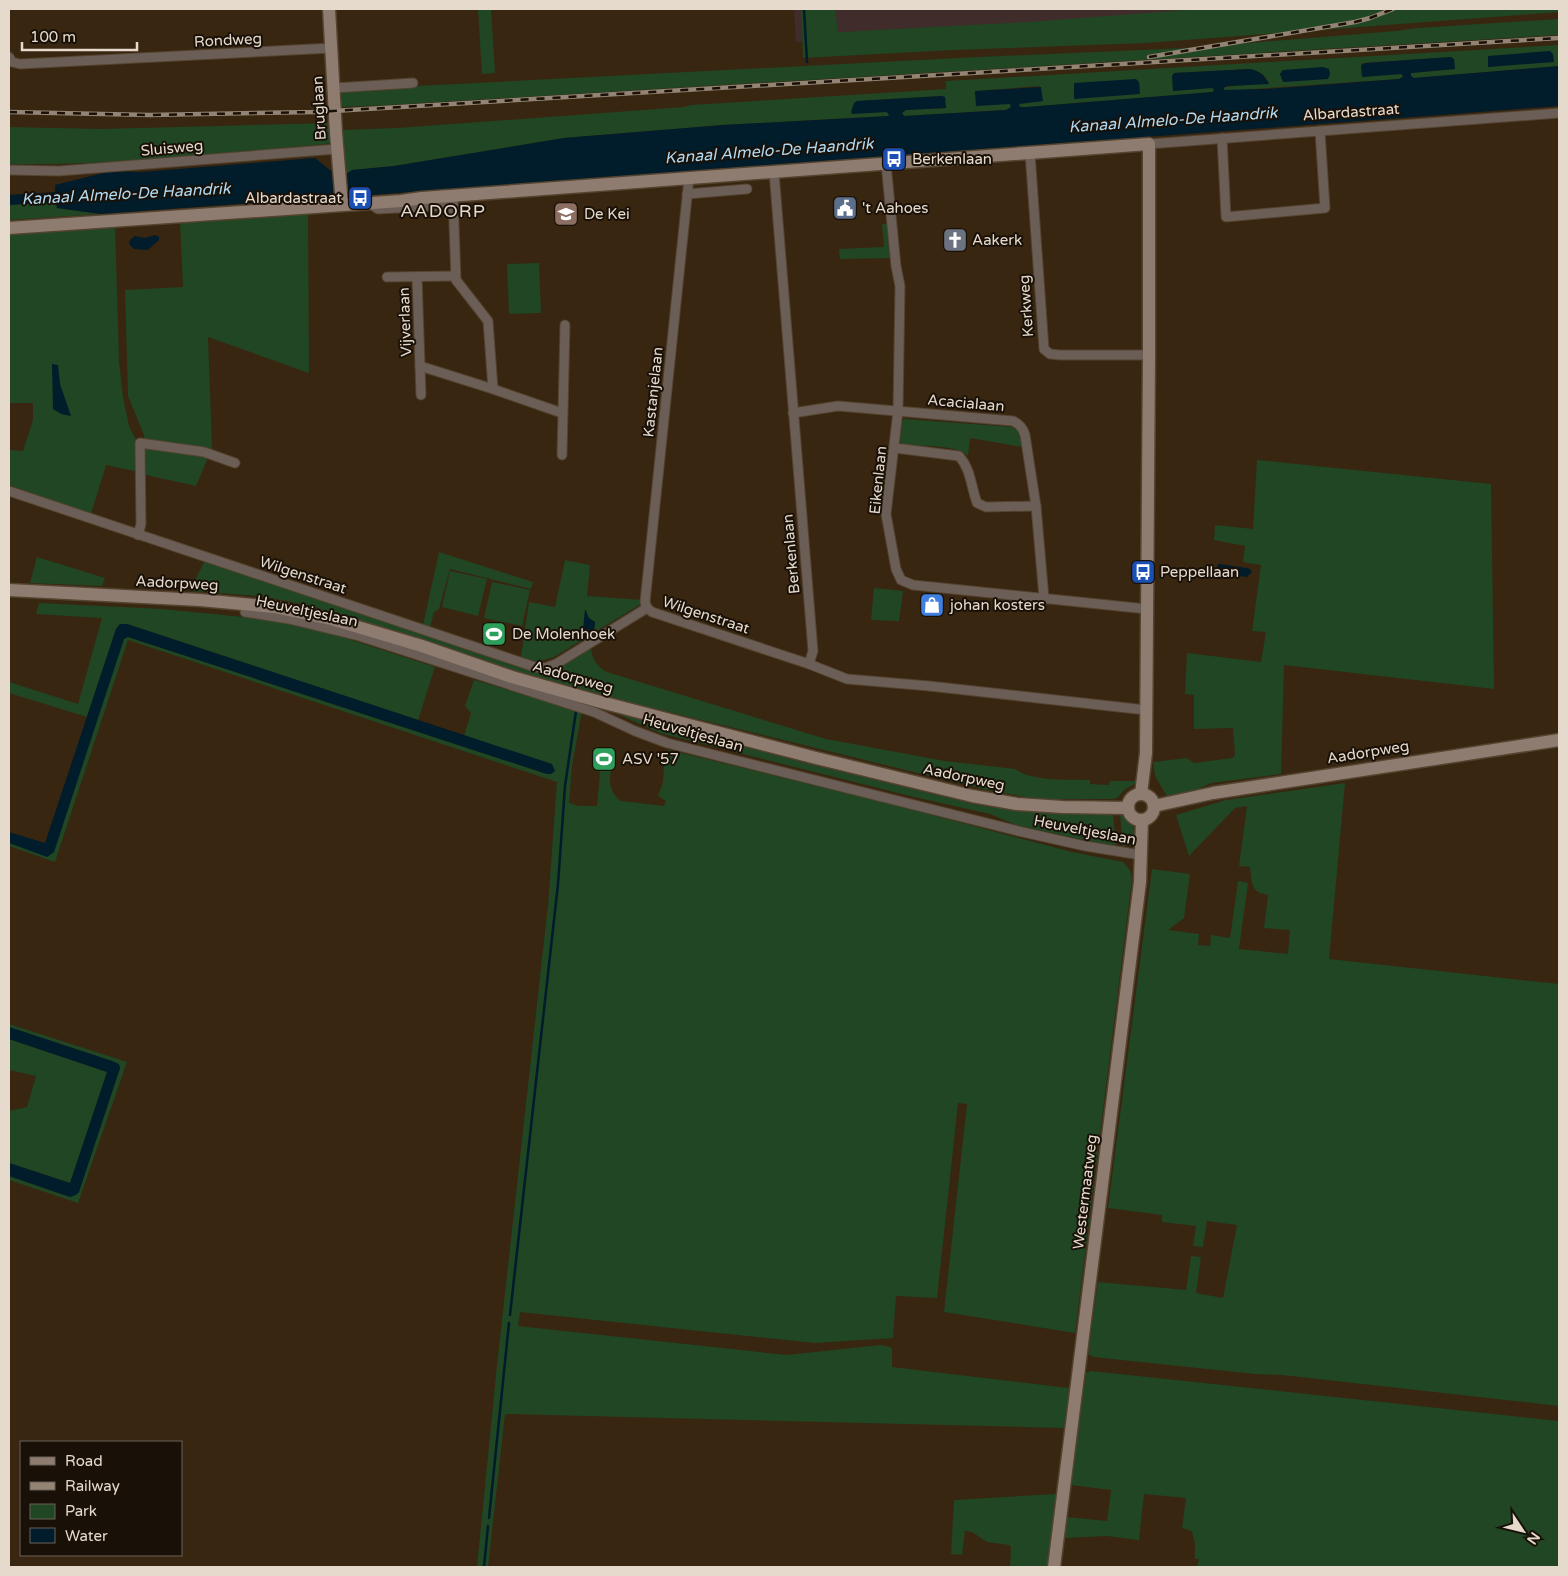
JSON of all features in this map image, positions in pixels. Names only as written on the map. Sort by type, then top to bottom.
[{"type":"street","name":"Bruglaan","points":[[330,9],[337,149],[342,204]]},
{"type":"street","name":"Rondweg","points":[[9,57],[12,62],[20,64],[332,48]]},
{"type":"street","points":[[334,88],[413,83]]},
{"type":"street","name":"Albardastraat","points":[[9,228],[368,202],[453,200],[689,178],[1559,113]]},
{"type":"street","points":[[1222,138],[1226,217],[1325,208],[1320,131]]},
{"type":"street","points":[[1141,794],[1146,753],[1149,144]]},
{"type":"street","name":"Sluisweg","points":[[9,170],[59,171],[337,149]]},
{"type":"street","name":"Kerkweg","points":[[1030,153],[1044,349],[1050,354],[1060,355],[1149,356]]},
{"type":"street","name":"Eikenlaan","points":[[886,164],[896,266],[900,286],[898,411],[886,514],[896,570],[901,580],[913,584],[1146,609]]},
{"type":"street","name":"Berkenlaan","points":[[774,172],[813,651],[810,664]]},
{"type":"street","name":"Kastanjelaan","points":[[647,608],[645,602],[689,178]]},
{"type":"street","points":[[687,194],[747,189]]},
{"type":"street","points":[[453,200],[455,276],[456,280],[488,321],[493,389]]},
{"type":"street","name":"Vijverlaan","points":[[387,278],[455,276]]},
{"type":"street","name":"Vijverlaan","points":[[417,277],[421,395]]},
{"type":"street","points":[[562,455],[565,325]]},
{"type":"street","name":"Vijverlaan","points":[[420,366],[562,413]]},
{"type":"street","name":"Acacialaan","points":[[793,413],[838,406],[1013,421],[1018,423],[1023,428],[1025,436],[1036,506],[1044,598]]},
{"type":"street","points":[[138,535],[141,524],[140,442],[204,452],[235,463]]},
{"type":"street","points":[[895,448],[959,456],[966,464],[972,489],[978,503],[986,507],[1036,506]]},
{"type":"street","name":"Wilgenstraat","points":[[9,491],[535,667],[546,668],[556,664],[647,608],[652,612],[810,664],[847,679],[939,687],[1146,710]]},
{"type":"street","name":"Aadorpweg","points":[[9,590],[200,600],[274,607],[331,619],[422,646],[512,677],[597,701],[972,796],[1017,804],[1128,808]]},
{"type":"street","name":"Heuveltjeslaan","points":[[245,612],[290,619],[359,636],[594,712],[667,743],[1018,832],[1085,846],[1142,855]]},
{"type":"street","name":"Aadorpweg","points":[[1154,806],[1213,793],[1559,740]]},
{"type":"street","points":[[1141,794],[1152,800],[1154,806],[1151,815],[1142,820],[1130,814],[1128,808],[1131,798],[1141,794]]},
{"type":"street","name":"Westermaatweg","points":[[1054,1567],[1140,882],[1142,820]]},
{"type":"shaded area","points":[[794,9],[1304,9],[796,42]]},
{"type":"green space","points":[[478,9],[491,9],[495,73],[482,74]]},
{"type":"green space","points":[[801,9],[835,9],[838,32],[1028,22],[1200,9],[1559,9],[1559,12],[1146,43],[803,58]]},
{"type":"green space","points":[[1559,19],[1559,35],[390,105],[341,107],[339,90],[1186,48],[1417,28]]},
{"type":"green space","points":[[1559,45],[1559,66],[1414,78],[1411,76],[1411,73],[1455,69],[1451,57],[1362,63],[1362,77],[1400,73],[1403,77],[1399,79],[1224,91],[1224,87],[1269,83],[1263,74],[1250,69],[1174,73],[1173,91],[1211,88],[1214,89],[1213,92],[1020,107],[1018,103],[1043,101],[1039,86],[977,91],[974,94],[1010,104],[1011,107],[1006,110],[904,116],[902,113],[906,110],[945,108],[942,96],[857,101],[852,113],[886,112],[889,116],[723,125],[564,138],[394,166],[352,170],[348,174],[346,174],[342,130],[397,128],[691,105],[946,89],[946,81]]},
{"type":"green space","points":[[330,123],[331,142],[326,144],[128,161],[9,164],[9,127],[101,129]]},
{"type":"green space","points":[[56,202],[57,208],[100,214],[9,220],[9,205]]},
{"type":"green space","points":[[308,213],[309,373],[208,337],[212,448],[196,486],[146,475],[144,435],[128,396],[125,290],[183,287],[180,222]]},
{"type":"green space","points":[[115,223],[119,362],[129,426],[136,440],[139,472],[106,465],[91,514],[9,485],[9,450],[23,451],[33,420],[33,403],[9,403],[9,231]]},
{"type":"green space","points":[[882,224],[890,224],[892,258],[840,259],[839,249],[884,247]]},
{"type":"green space","points":[[539,263],[541,313],[509,314],[507,264]]},
{"type":"green space","points":[[904,419],[1013,427],[1019,431],[1023,447],[970,438],[968,456],[963,452],[948,448],[907,445],[899,442]]},
{"type":"green space","points":[[1257,460],[1491,484],[1494,689],[1284,665],[1281,774],[1211,783],[1187,794],[1168,798],[1155,776],[1153,762],[1187,758],[1194,763],[1232,758],[1235,755],[1233,728],[1194,729],[1194,695],[1185,694],[1187,653],[1261,662],[1266,632],[1252,631],[1261,565],[1243,562],[1245,546],[1214,540],[1215,525],[1253,529]]},
{"type":"green space","points":[[439,552],[533,582],[531,589],[450,569],[439,609],[434,612],[430,627],[423,625]]},
{"type":"green space","points":[[37,557],[105,578],[102,586],[30,583]]},
{"type":"green space","points":[[205,560],[531,670],[590,645],[595,661],[607,672],[826,739],[945,761],[1015,769],[1041,778],[1090,780],[1090,784],[1109,785],[1110,781],[1136,781],[1137,783],[1125,789],[1117,798],[1112,799],[1037,799],[987,790],[645,706],[528,675],[312,606],[261,596],[190,591]]},
{"type":"green space","points":[[565,560],[590,565],[587,596],[643,600],[641,604],[554,657],[538,662],[521,657],[529,602],[555,607]]},
{"type":"green space","points":[[450,571],[487,579],[478,616],[442,607]]},
{"type":"green space","points":[[492,582],[530,590],[522,626],[484,618]]},
{"type":"green space","points":[[874,588],[903,591],[899,621],[871,620]]},
{"type":"green space","points":[[39,603],[162,609],[274,620],[333,634],[435,667],[418,720],[127,624],[120,624],[116,629],[87,717],[9,693],[9,682],[78,704],[102,618],[36,614]]},
{"type":"green space","points":[[128,637],[547,774],[552,764],[464,736],[471,713],[465,706],[474,680],[582,711],[572,766],[569,803],[579,806],[597,806],[600,772],[597,769],[602,749],[614,757],[610,781],[613,791],[621,801],[664,806],[666,801],[658,796],[663,782],[664,764],[659,761],[669,750],[883,802],[1072,852],[1123,862],[1130,870],[1132,879],[1075,1333],[944,1312],[967,1104],[958,1103],[937,1298],[896,1296],[893,1338],[815,1343],[520,1312],[518,1326],[786,1355],[881,1345],[892,1349],[892,1367],[1069,1388],[1064,1428],[505,1414],[488,1567],[477,1567],[497,1365],[548,905],[557,782],[128,640],[55,862],[9,846],[9,843],[47,856],[124,639]]},
{"type":"green space","points":[[613,712],[805,763],[978,805],[1022,811],[1113,814],[1116,847],[1016,825],[990,814],[910,796],[660,733]]},
{"type":"green space","points":[[1345,783],[1329,959],[1559,984],[1559,1406],[1282,1375],[1255,1374],[1093,1357],[1088,1354],[1098,1282],[1186,1290],[1191,1256],[1201,1257],[1196,1293],[1223,1298],[1237,1225],[1207,1221],[1203,1247],[1193,1246],[1196,1226],[1162,1222],[1162,1215],[1108,1208],[1152,869],[1190,874],[1184,918],[1168,930],[1199,934],[1198,945],[1210,946],[1211,935],[1230,938],[1238,881],[1248,883],[1239,949],[1288,954],[1290,930],[1264,928],[1268,895],[1258,892],[1253,886],[1250,867],[1239,866],[1247,806],[1235,808],[1189,856],[1176,815],[1226,800]]},
{"type":"green space","points":[[1120,814],[1132,822],[1136,836],[1131,844],[1123,847]]},
{"type":"green space","points":[[9,1024],[127,1062],[78,1203],[9,1180],[9,1176],[70,1197],[79,1191],[120,1068],[112,1061],[9,1027]]},
{"type":"green space","points":[[9,1039],[107,1072],[70,1183],[9,1163],[9,1111],[27,1107],[36,1076],[9,1070]]},
{"type":"green space","points":[[1091,1371],[1559,1421],[1559,1567],[1197,1567],[1199,1559],[1195,1559],[1195,1544],[1192,1531],[1182,1528],[1186,1498],[1144,1494],[1139,1540],[1107,1536],[1064,1538],[1067,1517],[1107,1521],[1111,1490],[1071,1485],[1086,1373]]},
{"type":"green space","points":[[1056,1494],[1047,1567],[1010,1567],[1011,1547],[1009,1545],[987,1542],[972,1532],[965,1531],[962,1555],[951,1554],[954,1500]]},
{"type":"water","points":[[1550,51],[1553,54],[1554,62],[1488,67],[1488,56]]},
{"type":"water","name":"Kanaal Almelo-De Haandrik","points":[[1451,57],[1454,59],[1455,69],[1411,73],[1411,76],[1414,78],[1559,66],[1559,106],[350,197],[346,193],[337,194],[335,197],[101,214],[57,208],[56,202],[9,205],[9,195],[55,192],[55,185],[111,171],[141,172],[315,158],[335,174],[346,177],[346,174],[352,170],[394,166],[564,138],[723,125],[889,116],[886,112],[852,114],[854,103],[857,101],[945,97],[946,108],[906,110],[902,113],[904,116],[1006,110],[1011,107],[1010,104],[976,106],[975,91],[1041,87],[1043,101],[1019,104],[1020,107],[1027,107],[1213,92],[1214,89],[1211,88],[1173,91],[1172,76],[1174,73],[1250,69],[1261,74],[1269,84],[1228,86],[1223,90],[1265,89],[1399,79],[1403,77],[1402,74],[1362,77],[1361,65],[1365,63]]},
{"type":"water","points":[[1323,67],[1329,69],[1328,79],[1283,82],[1280,74],[1283,70]]},
{"type":"water","points":[[1136,79],[1139,82],[1140,94],[1074,99],[1074,83]]},
{"type":"water","points":[[155,235],[159,237],[159,240],[148,250],[134,249],[129,244],[130,240],[135,236],[145,238]]},
{"type":"water","points":[[52,364],[58,365],[60,384],[71,416],[61,414],[53,409]]},
{"type":"water","points":[[1219,564],[1247,568],[1252,572],[1247,577],[1230,575],[1219,570],[1217,566]]},
{"type":"water","points":[[585,609],[589,618],[595,622],[595,625],[591,632],[582,640]]},
{"type":"water","points":[[120,624],[127,624],[552,764],[555,771],[547,774],[128,637],[124,639],[54,852],[47,857],[9,843],[9,832],[45,843],[116,629]]},
{"type":"water","points":[[9,1027],[119,1064],[120,1068],[79,1192],[76,1195],[70,1197],[9,1176],[9,1163],[70,1183],[107,1072],[9,1039]]},
{"type":"waterway","points":[[804,9],[807,62]]},
{"type":"waterway","points":[[510,1315],[558,884],[565,786],[576,711]]},
{"type":"waterway","points":[[489,1518],[509,1323]]},
{"type":"waterway","points":[[484,1567],[488,1526]]},
{"type":"railway","points":[[1149,57],[1355,22],[1393,9]]},
{"type":"railway","points":[[9,112],[150,115],[316,112],[1559,38]]},
{"type":"place","name":"Berkenlaan","points":[[894,159]]},
{"type":"place","name":"Albardastraat","points":[[360,198]]},
{"type":"place","name":"'t Aahoes","points":[[845,208]]},
{"type":"place","name":"De Kei","points":[[566,214]]},
{"type":"place","name":"Aakerk","points":[[955,240]]},
{"type":"place","name":"Peppellaan","points":[[1143,572]]},
{"type":"place","name":"johan kosters","points":[[932,605]]},
{"type":"place","name":"De Molenhoek","points":[[494,634]]},
{"type":"place","name":"ASV '57","points":[[604,759]]},
{"type":"district","name":"AADORP","points":[[443,211]]}]
